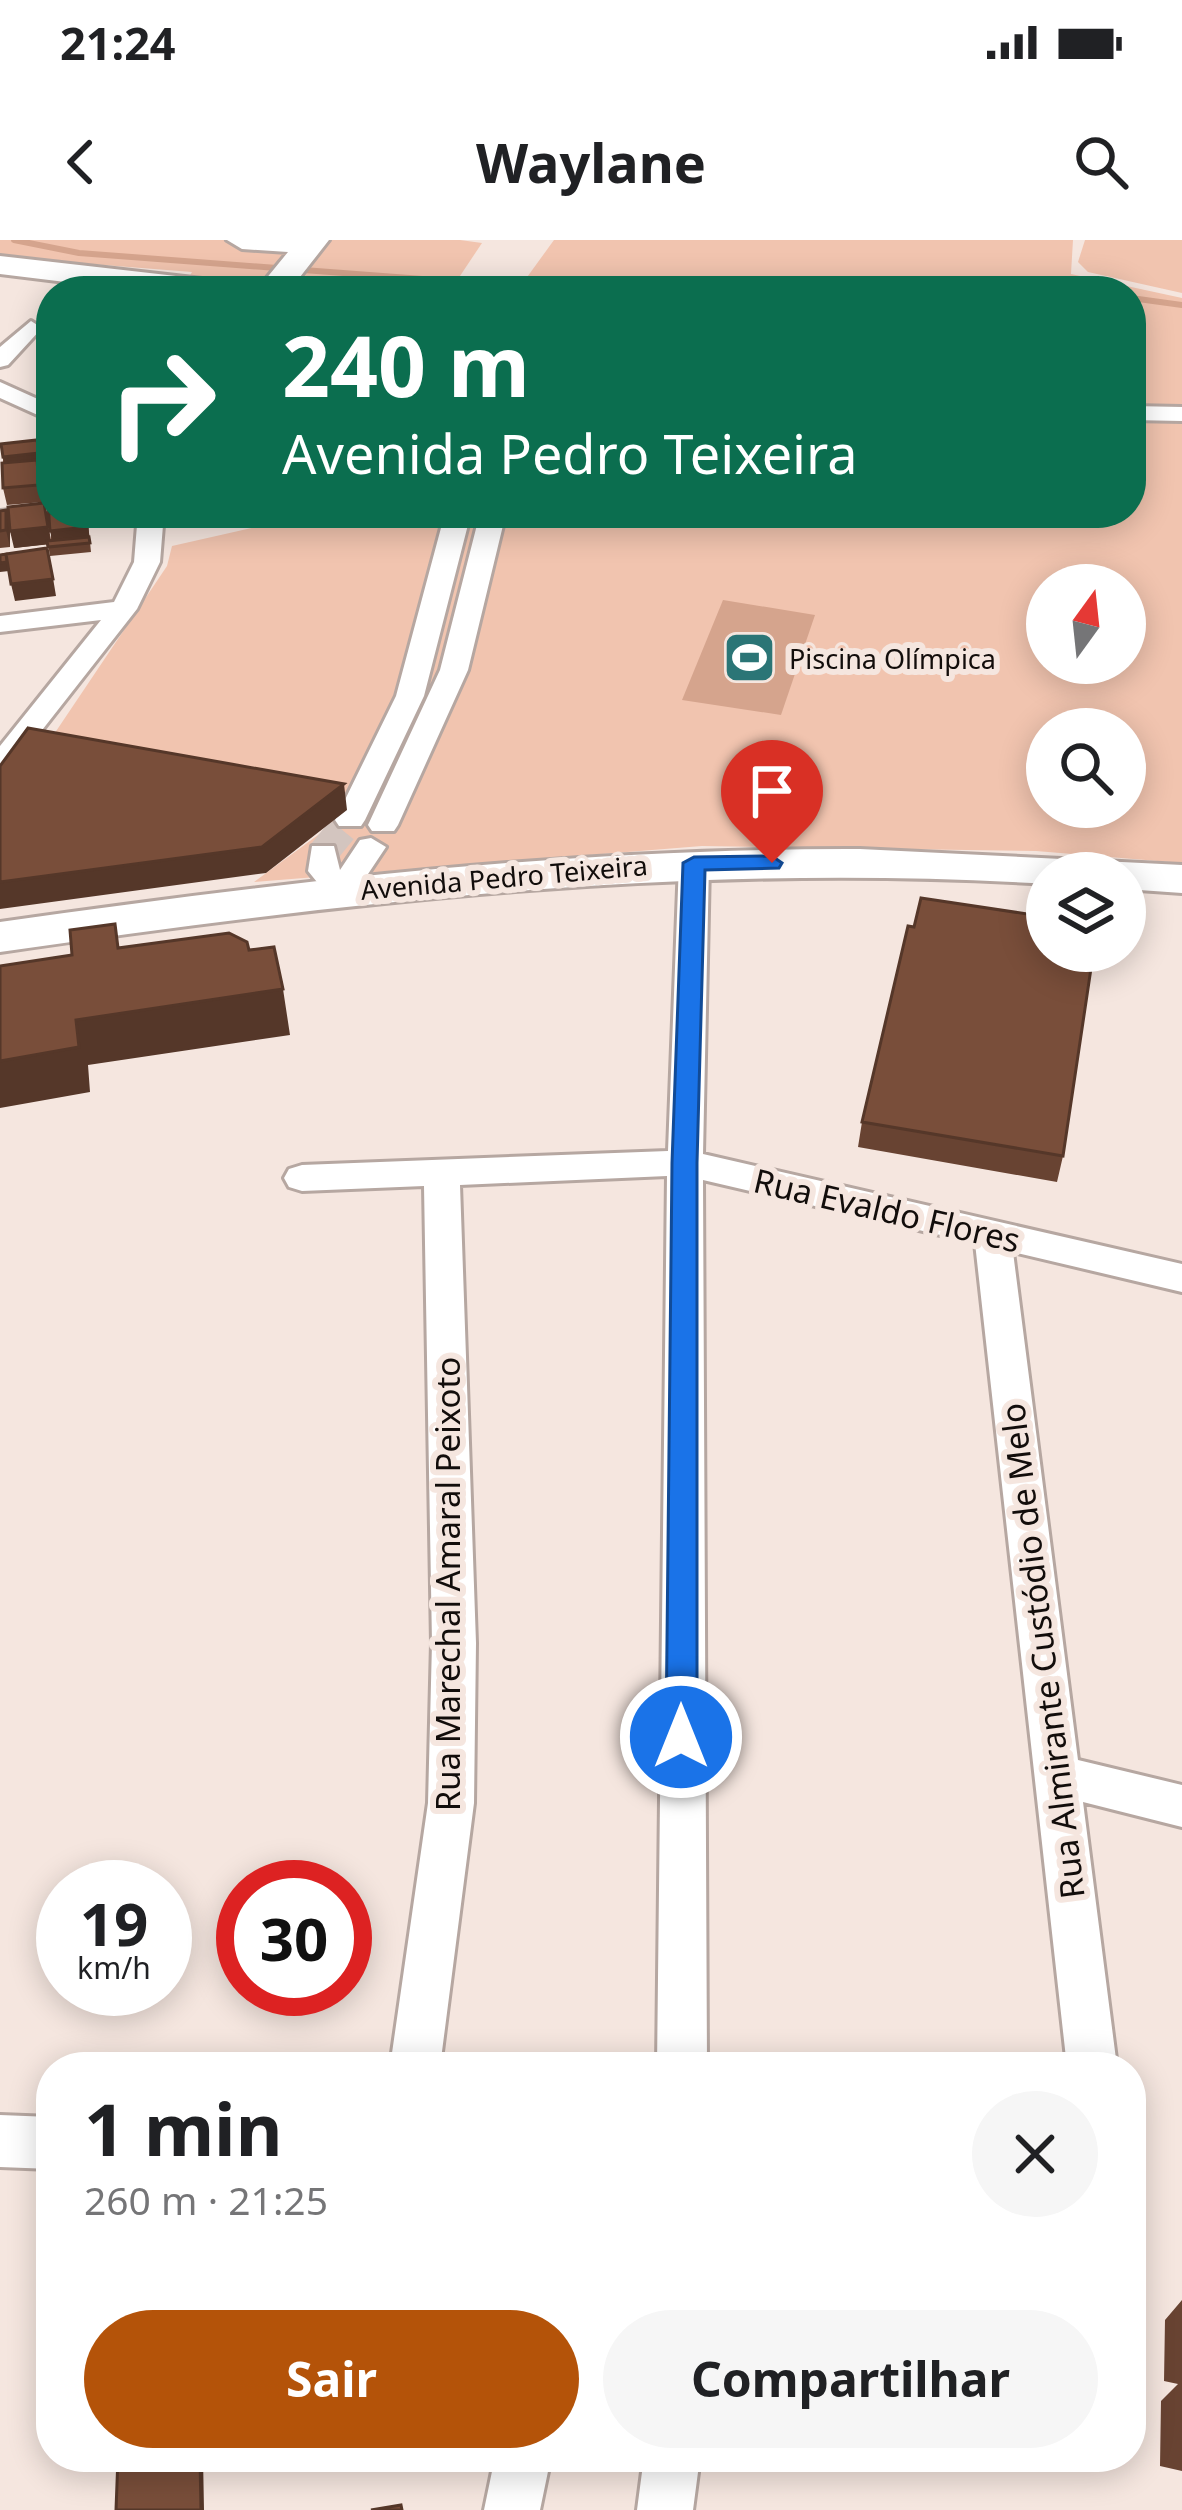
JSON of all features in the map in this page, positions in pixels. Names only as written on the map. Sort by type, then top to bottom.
[{"type":"street","points":[[242,240],[308,246]]},
{"type":"street","points":[[285,276],[308,246]]},
{"type":"street","points":[[0,265],[93,276]]},
{"type":"street","points":[[0,360],[31,328]]},
{"type":"street","points":[[0,389],[36,407]]},
{"type":"street","points":[[1146,413],[1182,414]]},
{"type":"street","points":[[1146,430],[1182,431]]},
{"type":"street","points":[[0,519],[36,515]]},
{"type":"street","points":[[5,753],[124,610],[147,562],[150,528]]},
{"type":"street","points":[[354,845],[410,696],[454,528]]},
{"type":"street","points":[[354,845],[444,696],[490,528]]},
{"type":"street","points":[[0,624],[124,610]]},
{"type":"street","points":[[410,696],[444,696]]},
{"type":"street","name":"Avenida Pedro Teixeira","points":[[0,937],[235,903],[354,845],[458,878],[694,863],[1026,869]]},
{"type":"street","points":[[682,2052],[685,1163],[694,863]]},
{"type":"street","points":[[1146,876],[1182,879]]},
{"type":"street","name":"Rua Evaldo Flores","points":[[302,1178],[685,1163],[1182,1278]]},
{"type":"street","name":"Rua Marechal Amaral Peixoto","points":[[417,2052],[451,1803],[454,1643],[442,1171]]},
{"type":"street","name":"Rua Almirante Custódio de Melo","points":[[992,1235],[1090,2052]]},
{"type":"street","points":[[1057,1774],[1182,1806]]},
{"type":"street","points":[[0,2141],[36,2142]]},
{"type":"street","points":[[512,2510],[520,2472]]},
{"type":"street","points":[[665,2510],[670,2472]]},
{"type":"shaded area","points":[[0,240],[482,243],[460,276],[190,276],[192,272],[0,255]]},
{"type":"shaded area","points":[[554,240],[1073,240],[1071,274],[1080,276],[528,276]]},
{"type":"shaded area","points":[[1085,240],[1182,240],[1182,293],[1146,285],[1146,276],[1088,272],[1078,262]]},
{"type":"shaded area","points":[[1146,290],[1182,298],[1182,863],[1146,860],[1146,852],[702,846],[254,882],[333,824],[32,767],[167,566],[172,546],[252,528],[1146,528]]},
{"type":"shaded area","name":"Piscina Olímpica","points":[[723,600],[815,615],[781,715],[682,700]]},
{"type":"building","points":[[36,440],[36,453],[3,457],[1,444]]},
{"type":"building","points":[[36,460],[36,485],[3,488],[2,463]]},
{"type":"building","points":[[36,504],[38,528],[10,531],[8,507]]},
{"type":"building","points":[[6,510],[6,530],[0,531],[0,511]]},
{"type":"building","points":[[89,537],[90,543],[48,547],[47,541]]},
{"type":"building","points":[[47,548],[53,579],[11,584],[6,554]]},
{"type":"building","points":[[28,728],[344,784],[262,847],[0,882],[0,766]]},
{"type":"building","points":[[921,898],[1026,914],[1026,972],[1090,972],[1063,1156],[862,1122],[908,926],[914,927]]},
{"type":"building","points":[[115,924],[118,948],[229,933],[247,942],[249,950],[274,947],[283,989],[76,1020],[79,1047],[0,1061],[0,966],[72,955],[70,930]]},
{"type":"building","points":[[117,2472],[200,2472],[201,2510],[116,2510]]},
{"type":"waterway","points":[[14,240],[79,253],[383,276]]},
{"type":"waterway","points":[[1146,300],[1182,305]]},
{"type":"tunnel","points":[[323,853],[350,820]]},
{"type":"place","name":"Piscina Olímpica","points":[[750,658]]},
{"type":"route","points":[[681,1737],[685,1163],[694,863],[772,863]]}]
